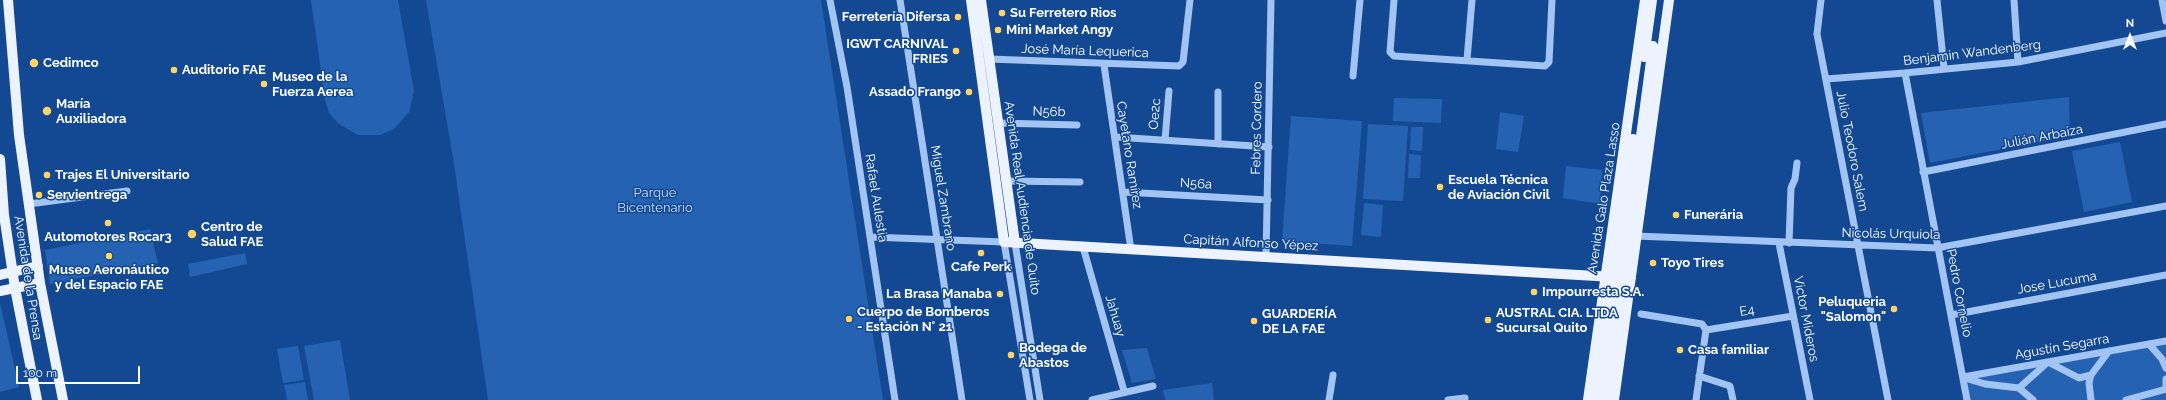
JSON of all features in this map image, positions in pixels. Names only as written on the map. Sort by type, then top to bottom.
[{"type":"main road","name":"Avenida de la Prensa","points":[[8,0],[19,135],[40,283],[63,400]]},
{"type":"main road","name":"Avenida Real Audiencia de Quito","points":[[971,0],[1004,242]]},
{"type":"main road","name":"Avenida Real Audiencia de Quito","points":[[980,0],[1015,243]]},
{"type":"main road","name":"Avenida Galo Plaza Lasso","points":[[1606,400],[1645,0]]},
{"type":"main road","name":"Avenida Galo Plaza Lasso","points":[[1614,400],[1618,277],[1652,0]]},
{"type":"main road","name":"Avenida Galo Plaza Lasso","points":[[1597,400],[1618,277],[1659,0]]},
{"type":"main road","name":"Avenida Galo Plaza Lasso","points":[[1588,400],[1618,277],[1636,236],[1669,0]]},
{"type":"main road","name":"Avenida de la Prensa","points":[[0,159],[4,215],[15,288],[37,400]]},
{"type":"main road","name":"Capitán Alfonso Yépez","points":[[1004,242],[1618,277]]},
{"type":"main road","points":[[0,275],[38,266]]},
{"type":"main road","points":[[0,292],[40,283]]},
{"type":"street","name":"Rafael Aulestia","points":[[830,0],[847,87],[895,400]]},
{"type":"street","name":"Miguel Zambrano","points":[[900,0],[962,400]]},
{"type":"street","name":"José María Lequerica","points":[[989,60],[1104,65],[1179,66],[1183,62],[1190,0]]},
{"type":"street","name":"Febres Cordero","points":[[1266,257],[1271,0]]},
{"type":"street","points":[[1353,76],[1360,0]]},
{"type":"street","points":[[1394,0],[1391,54],[1548,64],[1552,0]]},
{"type":"street","points":[[1467,60],[1472,0]]},
{"type":"street","name":"Julio Teodoro Salem","points":[[1821,0],[1817,34],[1888,400]]},
{"type":"street","points":[[1937,0],[1944,68]]},
{"type":"street","points":[[2014,0],[2018,62]]},
{"type":"street","points":[[2162,0],[2166,21]]},
{"type":"street","name":"Benjamin Wandenberg","points":[[1826,79],[2018,62],[2166,33]]},
{"type":"street","name":"Cayetano Ramírez","points":[[1104,65],[1131,250]]},
{"type":"street","name":"Pedro Cornelio","points":[[1905,73],[1967,400]]},
{"type":"street","name":"Oe2c","points":[[1165,140],[1169,91]]},
{"type":"street","points":[[1218,92],[1218,144]]},
{"type":"street","name":"N56b","points":[[997,123],[1076,125]]},
{"type":"street","name":"Julián Arbaiza","points":[[1923,172],[2166,124]]},
{"type":"street","points":[[1114,137],[1269,147]]},
{"type":"street","points":[[1789,243],[1791,188],[1795,179],[1797,163]]},
{"type":"street","points":[[1006,181],[1080,182]]},
{"type":"street","points":[[29,204],[127,191]]},
{"type":"street","name":"N56a","points":[[1123,192],[1268,200]]},
{"type":"street","name":"Nicolás Urquiola","points":[[1636,236],[1779,243],[1937,248],[2166,206]]},
{"type":"street","name":"Capitán Alfonso Yépez","points":[[870,237],[1004,242]]},
{"type":"street","name":"Avenida Real Audiencia de Quito","points":[[1004,242],[1030,400]]},
{"type":"street","name":"Avenida Real Audiencia de Quito","points":[[1015,243],[1040,400]]},
{"type":"street","name":"Victor Mideros","points":[[1779,243],[1810,400]]},
{"type":"street","name":"Jahuay","points":[[1083,247],[1124,391]]},
{"type":"street","name":"Jose Lucuma","points":[[1951,315],[2166,275]]},
{"type":"street","points":[[1641,314],[1702,324],[1706,330],[1696,400]]},
{"type":"street","name":"E4","points":[[1706,330],[1793,316]]},
{"type":"street","name":"Agustín Segarra","points":[[1963,377],[2166,341]]},
{"type":"street","points":[[2149,344],[2162,359],[2166,368]]},
{"type":"street","points":[[2091,400],[2089,383],[2091,375],[2109,351]]},
{"type":"street","points":[[2019,388],[2048,362],[2079,378],[2091,375]]},
{"type":"street","points":[[1329,400],[1333,375]]},
{"type":"street","points":[[1699,376],[1730,386],[1733,400]]},
{"type":"street","points":[[1963,377],[1985,384],[2019,388],[2033,400]]},
{"type":"street","points":[[2126,400],[2166,388],[2166,379]]},
{"type":"street","points":[[1092,400],[1124,391],[1152,386]]},
{"type":"street","points":[[1448,400],[1465,398]]},
{"type":"green space","points":[[311,0],[398,0],[414,91],[409,112],[394,129],[380,135],[358,135],[339,124],[329,113],[325,99]]},
{"type":"green space","name":"Parque Bicentenario","points":[[426,0],[821,0],[883,400],[488,400],[454,164]]},
{"type":"green space","points":[[2069,97],[2070,136],[1930,163],[1921,113]]},
{"type":"green space","points":[[1394,98],[1442,99],[1441,123],[1393,121]]},
{"type":"green space","points":[[1500,112],[1524,116],[1518,152],[1496,149]]},
{"type":"green space","points":[[1291,116],[1362,121],[1352,246],[1282,241]]},
{"type":"green space","points":[[1368,124],[1408,126],[1403,201],[1363,199]]},
{"type":"green space","points":[[1411,127],[1423,127],[1422,151],[1410,150]]},
{"type":"green space","points":[[2120,142],[2132,202],[2084,212],[2072,151]]},
{"type":"green space","points":[[1409,154],[1421,155],[1420,178],[1408,178]]},
{"type":"green space","points":[[1566,166],[1602,170],[1600,204],[1563,198]]},
{"type":"green space","points":[[1364,203],[1383,205],[1381,237],[1361,235]]},
{"type":"green space","points":[[150,229],[158,263],[50,284],[45,250]]},
{"type":"green space","points":[[245,253],[247,264],[190,277],[188,264]]},
{"type":"green space","points":[[0,303],[19,387],[0,392]]},
{"type":"green space","points":[[340,340],[350,400],[314,400],[304,346]]},
{"type":"green space","points":[[2166,340],[2166,400],[1967,400],[1963,377]]},
{"type":"green space","points":[[298,346],[304,380],[283,383],[277,349]]},
{"type":"green space","points":[[1147,348],[1156,379],[1132,383],[1122,350]]},
{"type":"green space","points":[[305,382],[308,400],[287,400],[284,385]]},
{"type":"green space","points":[[1212,383],[1214,400],[1165,400],[1163,390]]},
{"type":"place","name":"Su Ferretero Rios","points":[[1002,13]]},
{"type":"place","name":"Ferretería Difersa","points":[[958,17]]},
{"type":"place","name":"Mini Market Angy","points":[[998,30]]},
{"type":"place","name":"IGWT CARNIVAL FRIES","points":[[956,51]]},
{"type":"place","name":"Cedimco","points":[[34,63]]},
{"type":"place","name":"Auditorio FAE","points":[[174,70]]},
{"type":"place","name":"Museo de la Fuerza Aerea","points":[[264,84]]},
{"type":"place","name":"Assado Frango","points":[[969,92]]},
{"type":"place","name":"María Auxiliadora","points":[[47,111]]},
{"type":"place","name":"Trajes El Universitario","points":[[47,175]]},
{"type":"place","name":"Escuela Técnica de Aviación Civil","points":[[1440,187]]},
{"type":"place","name":"Servientrega","points":[[39,195]]},
{"type":"place","name":"Funerária","points":[[1676,215]]},
{"type":"place","name":"Automotores Rocar3","points":[[108,223]]},
{"type":"place","name":"Centro de Salud FAE","points":[[192,234]]},
{"type":"place","name":"Cafe Perk","points":[[981,253]]},
{"type":"place","name":"Museo Aeronáutico y del Espacio FAE","points":[[109,256]]},
{"type":"place","name":"Toyo Tires","points":[[1653,263]]},
{"type":"place","name":"Impourresta S.A.","points":[[1534,292]]},
{"type":"place","name":"La Brasa Manaba","points":[[1000,294]]},
{"type":"place","name":"Peluqueria \"Salomon\"","points":[[1894,309]]},
{"type":"place","name":"Cuerpo de Bomberos - Estación N° 21","points":[[849,319]]},
{"type":"place","name":"AUSTRAL CIA. LTDA Sucursal Quito","points":[[1488,320]]},
{"type":"place","name":"GUARDERÍA DE LA FAE","points":[[1254,321]]},
{"type":"place","name":"Casa familiar","points":[[1680,350]]},
{"type":"place","name":"Bodega de Abastos","points":[[1011,355]]}]
